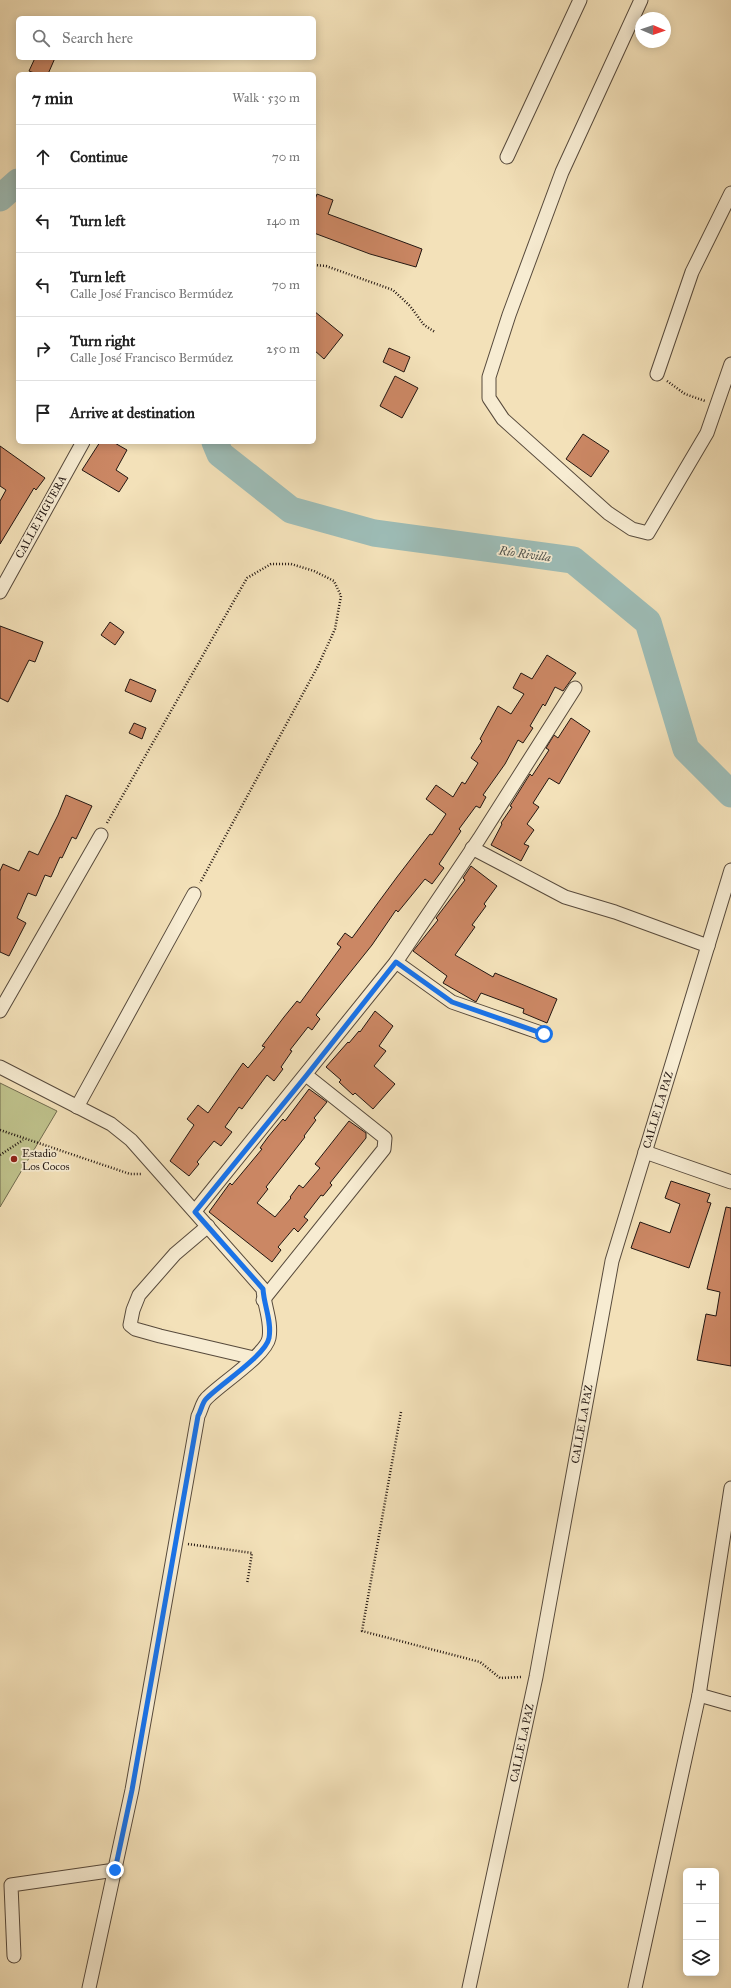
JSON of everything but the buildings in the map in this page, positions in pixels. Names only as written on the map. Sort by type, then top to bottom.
[{"type":"street","points":[[507,157],[580,0]]},
{"type":"street","points":[[641,0],[562,172],[489,377],[489,398],[502,419],[608,513],[632,529],[648,533],[707,433],[731,364]]},
{"type":"street","points":[[657,374],[692,272],[731,193]]},
{"type":"street","name":"CALLE FIGUERA","points":[[0,592],[82,444]]},
{"type":"street","points":[[195,1212],[306,1076],[396,962],[472,848],[575,688]]},
{"type":"street","points":[[0,1011],[101,835]]},
{"type":"street","points":[[472,848],[565,897],[615,912],[708,946]]},
{"type":"street","name":"CALLE LA PAZ","points":[[469,1988],[536,1677],[612,1261],[731,870]]},
{"type":"street","points":[[77,1107],[194,894]]},
{"type":"street","points":[[396,962],[452,1002],[544,1034]]},
{"type":"street","points":[[0,1067],[111,1124],[131,1140],[263,1289],[263,1300],[270,1324],[269,1340],[254,1358],[205,1400],[198,1416],[132,1790],[89,1988]]},
{"type":"street","points":[[263,1300],[384,1149],[386,1143],[385,1138],[306,1076]]},
{"type":"street","points":[[645,1152],[731,1182]]},
{"type":"street","points":[[208,1226],[175,1254],[139,1295],[133,1310],[130,1325],[135,1329],[160,1336],[254,1358]]},
{"type":"street","points":[[635,1988],[699,1695],[731,1488]]},
{"type":"street","points":[[699,1695],[731,1704]]},
{"type":"street","points":[[14,1956],[11,1885],[115,1870]]},
{"type":"path","points":[[316,265],[326,266],[393,290],[410,306],[424,325],[435,332]]},
{"type":"path","points":[[657,374],[685,394],[717,405]]},
{"type":"path","points":[[101,835],[248,578],[271,564],[291,564],[314,570],[334,581],[341,596],[335,629],[314,673],[194,894]]},
{"type":"path","points":[[0,1130],[130,1174],[162,1176]]},
{"type":"path","points":[[0,1155],[23,1139]]},
{"type":"path","points":[[401,1412],[362,1631],[480,1662],[500,1678],[536,1677]]},
{"type":"path","points":[[176,1542],[252,1553],[247,1584]]},
{"type":"green space","name":"Estadio Los Cocos","points":[[0,1083],[57,1111],[0,1207]]},
{"type":"waterway","name":"Río Rivilla","points":[[0,198],[16,184]]},
{"type":"waterway","name":"Río Rivilla","points":[[216,444],[220,454],[291,510],[374,533],[573,560],[648,622],[686,749],[731,794]]},
{"type":"place","name":"Estadio Los Cocos","points":[[14,1159]]},
{"type":"route","points":[[115,1870],[132,1790],[198,1416],[205,1400],[254,1358],[269,1340],[270,1324],[263,1300],[263,1289],[195,1212],[306,1076],[396,962],[452,1002],[544,1034]]}]
